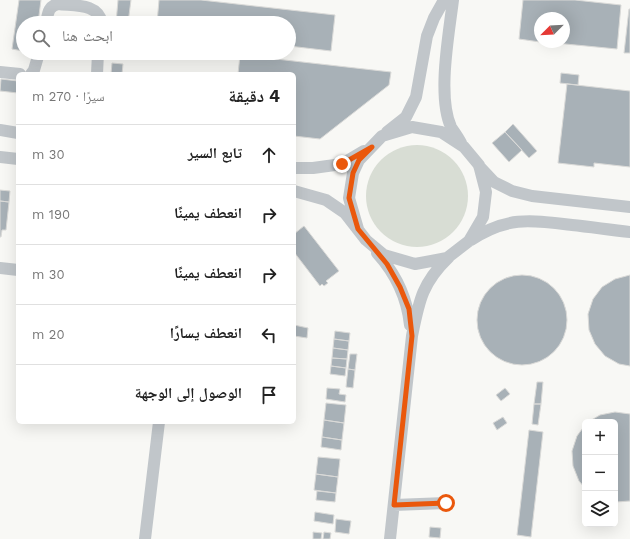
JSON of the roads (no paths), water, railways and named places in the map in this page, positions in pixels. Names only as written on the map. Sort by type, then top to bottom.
[{"type":"street","points":[[358,229],[349,198],[353,173],[359,160],[382,136],[406,117],[416,97],[427,36],[434,18],[444,0]]},
{"type":"street","points":[[453,0],[445,73],[444,100],[450,126],[464,147],[479,165],[494,182],[512,191],[532,196],[630,207]]},
{"type":"street","points":[[48,16],[50,8],[53,5],[58,4],[90,8],[96,11],[100,16]]},
{"type":"street","points":[[32,72],[36,60]]},
{"type":"street","points":[[97,72],[98,60]]},
{"type":"street","points":[[0,72],[16,74]]},
{"type":"street","points":[[382,136],[412,127],[441,132],[464,147]]},
{"type":"street","points":[[0,130],[16,133]]},
{"type":"street","points":[[296,168],[313,168],[342,164],[372,147]]},
{"type":"street","points":[[0,156],[16,159]]},
{"type":"street","points":[[469,242],[483,217],[486,192],[479,165]]},
{"type":"street","points":[[296,192],[326,200],[345,213],[387,264],[400,287],[409,309],[412,336]]},
{"type":"street","points":[[366,240],[384,255],[415,264],[447,258],[485,231],[506,223],[530,220],[630,232]]},
{"type":"street","points":[[390,539],[412,336],[417,310],[425,288],[437,270],[456,251]]},
{"type":"street","points":[[0,268],[16,270]]},
{"type":"street","points":[[145,539],[159,424]]},
{"type":"street","points":[[394,505],[446,503]]}]
